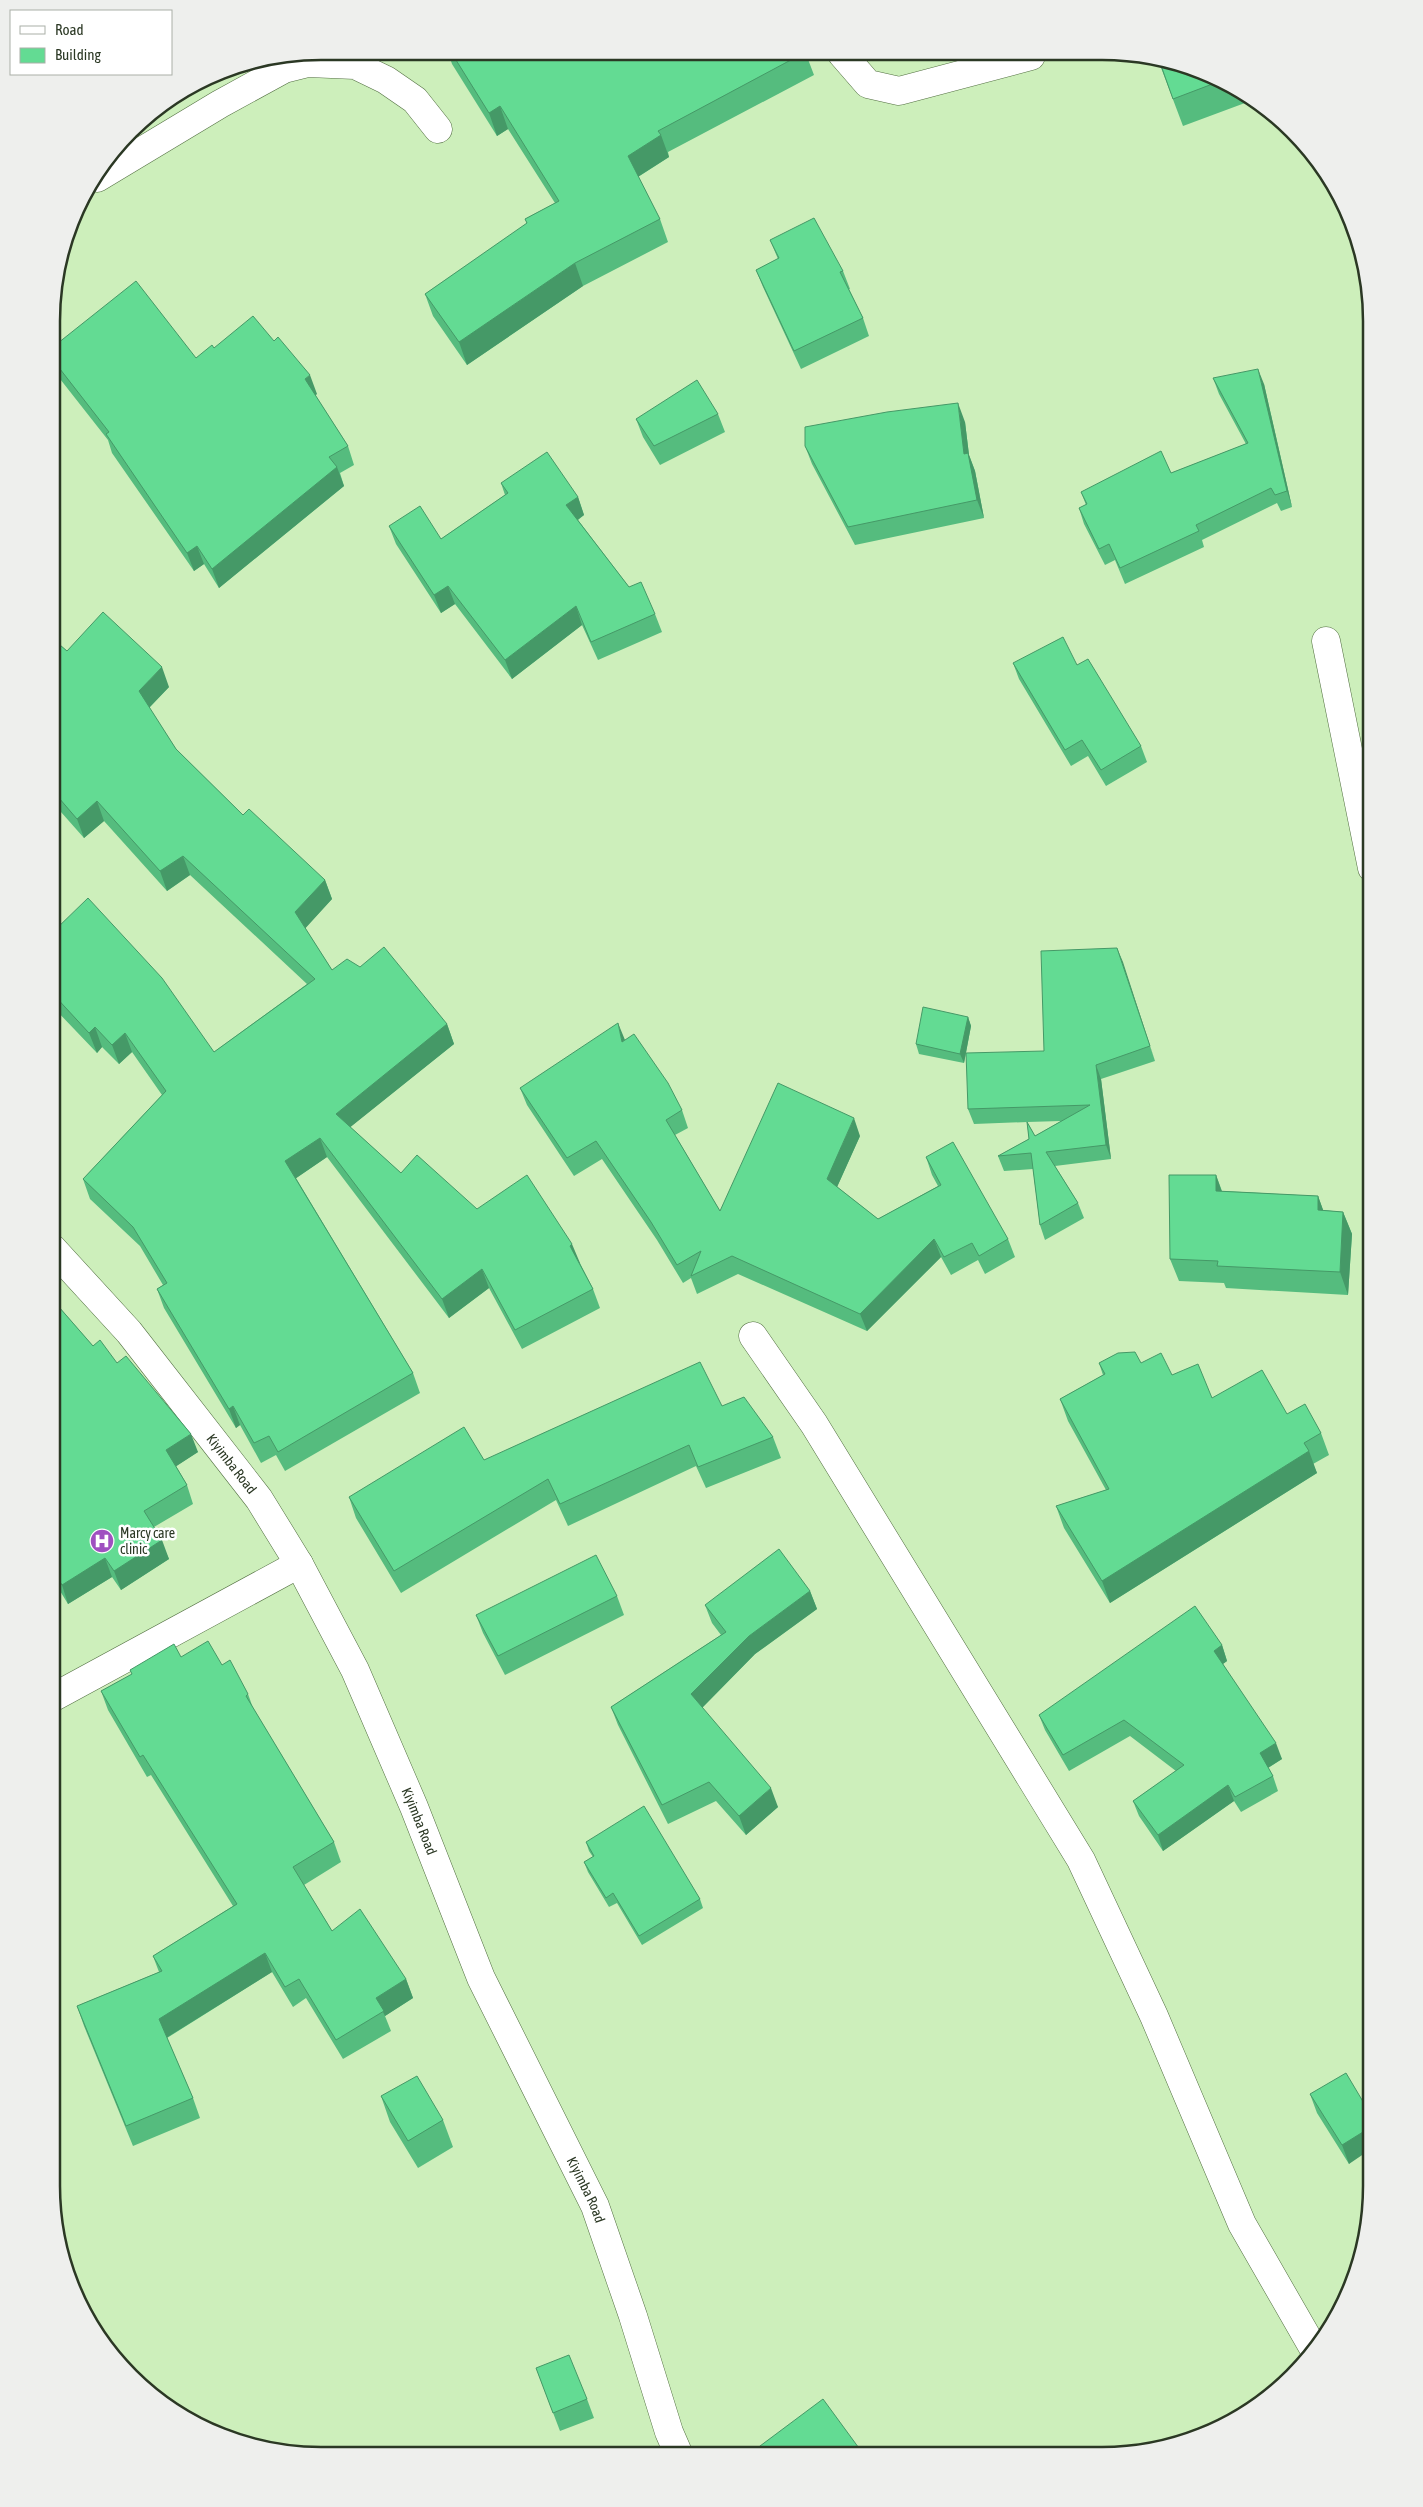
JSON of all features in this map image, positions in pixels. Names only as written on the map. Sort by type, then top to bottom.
[{"type":"street","points":[[847,60],[868,84],[899,90],[1015,60]]},
{"type":"street","points":[[107,172],[284,69],[308,63],[355,65],[386,80],[414,100],[438,129]]},
{"type":"street","points":[[1326,641],[1363,824]]},
{"type":"street","name":"Kiyimba Road","points":[[60,1257],[129,1332],[260,1499],[299,1564],[355,1670],[414,1807],[481,1978],[595,2206],[633,2316],[669,2432],[676,2447]]},
{"type":"street","points":[[753,1336],[814,1424],[1081,1860],[1154,2016],[1242,2224],[1310,2343]]},
{"type":"street","points":[[60,1693],[151,1642],[299,1564]]},
{"type":"building","points":[[456,60],[791,60],[658,131],[661,135],[628,156],[660,219],[575,263],[459,342],[425,294],[527,223],[525,219],[559,201],[500,106],[489,113]]},
{"type":"building","points":[[1162,67],[1212,84],[1173,99]]},
{"type":"building","points":[[814,218],[843,271],[840,272],[863,318],[794,351],[756,270],[779,258],[770,240]]},
{"type":"building","points":[[136,281],[196,358],[212,345],[214,348],[253,316],[274,341],[278,337],[310,375],[305,379],[348,446],[329,457],[337,467],[212,569],[197,546],[187,553],[106,434],[109,432],[60,369],[60,341]]},
{"type":"building","points":[[1258,369],[1287,491],[1275,495],[1271,488],[1196,525],[1199,531],[1120,568],[1109,544],[1099,549],[1079,508],[1087,504],[1081,492],[1161,451],[1171,473],[1248,443],[1213,378]]},
{"type":"building","points":[[697,380],[718,414],[654,446],[636,419]]},
{"type":"building","points":[[958,403],[964,454],[968,453],[977,500],[848,527],[805,446],[805,427],[887,412]]},
{"type":"building","points":[[547,452],[578,497],[566,505],[629,587],[641,582],[655,614],[591,642],[576,606],[505,660],[448,586],[434,595],[389,526],[420,506],[441,539],[508,493],[501,483]]},
{"type":"building","points":[[103,612],[162,667],[139,691],[176,749],[243,815],[249,809],[325,880],[295,912],[332,970],[347,959],[360,967],[384,947],[447,1024],[336,1114],[401,1173],[417,1155],[477,1209],[527,1175],[572,1244],[570,1246],[593,1289],[515,1330],[482,1269],[442,1299],[320,1138],[285,1161],[413,1373],[278,1452],[269,1436],[254,1443],[233,1406],[229,1409],[157,1289],[167,1283],[133,1227],[83,1179],[166,1091],[125,1033],[112,1045],[95,1027],[89,1033],[60,1002],[60,925],[88,898],[162,978],[214,1052],[315,979],[183,856],[160,871],[97,801],[77,819],[60,799],[60,645],[67,651]]},
{"type":"building","points":[[1063,637],[1077,665],[1088,659],[1141,746],[1101,770],[1082,740],[1065,750],[1013,663]]},
{"type":"building","points":[[1117,948],[1150,1046],[1096,1065],[1106,1145],[1046,1152],[1078,1203],[1040,1225],[1031,1153],[998,1156],[1029,1139],[1027,1122],[1035,1136],[1090,1105],[968,1109],[966,1053],[1044,1051],[1041,951]]},
{"type":"building","points":[[923,1007],[968,1017],[960,1054],[916,1044]]},
{"type":"building","points":[[618,1023],[622,1042],[634,1034],[668,1083],[682,1110],[666,1120],[720,1211],[778,1083],[854,1118],[827,1179],[878,1219],[941,1185],[926,1157],[953,1142],[1008,1239],[979,1256],[972,1243],[944,1257],[934,1239],[860,1314],[732,1256],[691,1276],[701,1251],[677,1265],[651,1222],[596,1141],[567,1158],[520,1088]]},
{"type":"building","points":[[1169,1175],[1216,1175],[1216,1191],[1318,1196],[1318,1210],[1343,1212],[1340,1272],[1217,1266],[1218,1261],[1170,1259]]},
{"type":"building","points":[[60,1308],[93,1346],[100,1340],[117,1363],[126,1356],[191,1434],[166,1450],[187,1485],[144,1511],[162,1540],[114,1571],[105,1558],[62,1585],[60,1582]]},
{"type":"building","points":[[1135,1352],[1141,1363],[1161,1353],[1172,1375],[1198,1364],[1212,1398],[1262,1370],[1287,1414],[1305,1404],[1321,1433],[1304,1443],[1309,1451],[1102,1581],[1056,1506],[1109,1489],[1060,1399],[1105,1374],[1099,1363],[1118,1353]]},
{"type":"building","points":[[700,1362],[722,1406],[744,1397],[773,1437],[698,1467],[689,1445],[560,1504],[548,1479],[394,1571],[349,1497],[464,1427],[484,1460]]},
{"type":"building","points":[[779,1549],[810,1591],[749,1636],[691,1694],[771,1788],[739,1816],[709,1782],[662,1805],[611,1707],[726,1632],[705,1605]]},
{"type":"building","points":[[596,1555],[617,1596],[498,1656],[476,1615]]},
{"type":"building","points":[[1195,1606],[1222,1645],[1214,1651],[1276,1743],[1260,1753],[1273,1776],[1235,1797],[1228,1785],[1158,1835],[1133,1801],[1184,1765],[1124,1720],[1063,1755],[1039,1715]]},
{"type":"building","points":[[208,1641],[222,1665],[230,1660],[248,1694],[246,1696],[334,1842],[293,1867],[332,1931],[360,1909],[406,1979],[376,1998],[384,2011],[336,2040],[299,1979],[285,1987],[265,1953],[159,2019],[193,2098],[126,2126],[77,2006],[162,1971],[153,1956],[237,1904],[143,1755],[140,1757],[101,1691],[132,1674],[130,1670],[174,1644],[181,1657]]},
{"type":"building","points":[[644,1806],[700,1899],[639,1936],[613,1893],[606,1898],[584,1862],[594,1856],[586,1842]]},
{"type":"building","points":[[1346,2073],[1363,2102],[1363,2132],[1342,2145],[1310,2094]]},
{"type":"building","points":[[417,2076],[443,2120],[408,2141],[381,2096]]},
{"type":"building","points":[[569,2355],[587,2399],[553,2413],[536,2368]]},
{"type":"building","points":[[823,2399],[858,2447],[759,2447]]},
{"type":"place","name":"Marcy care clinic","points":[[102,1541]]}]
